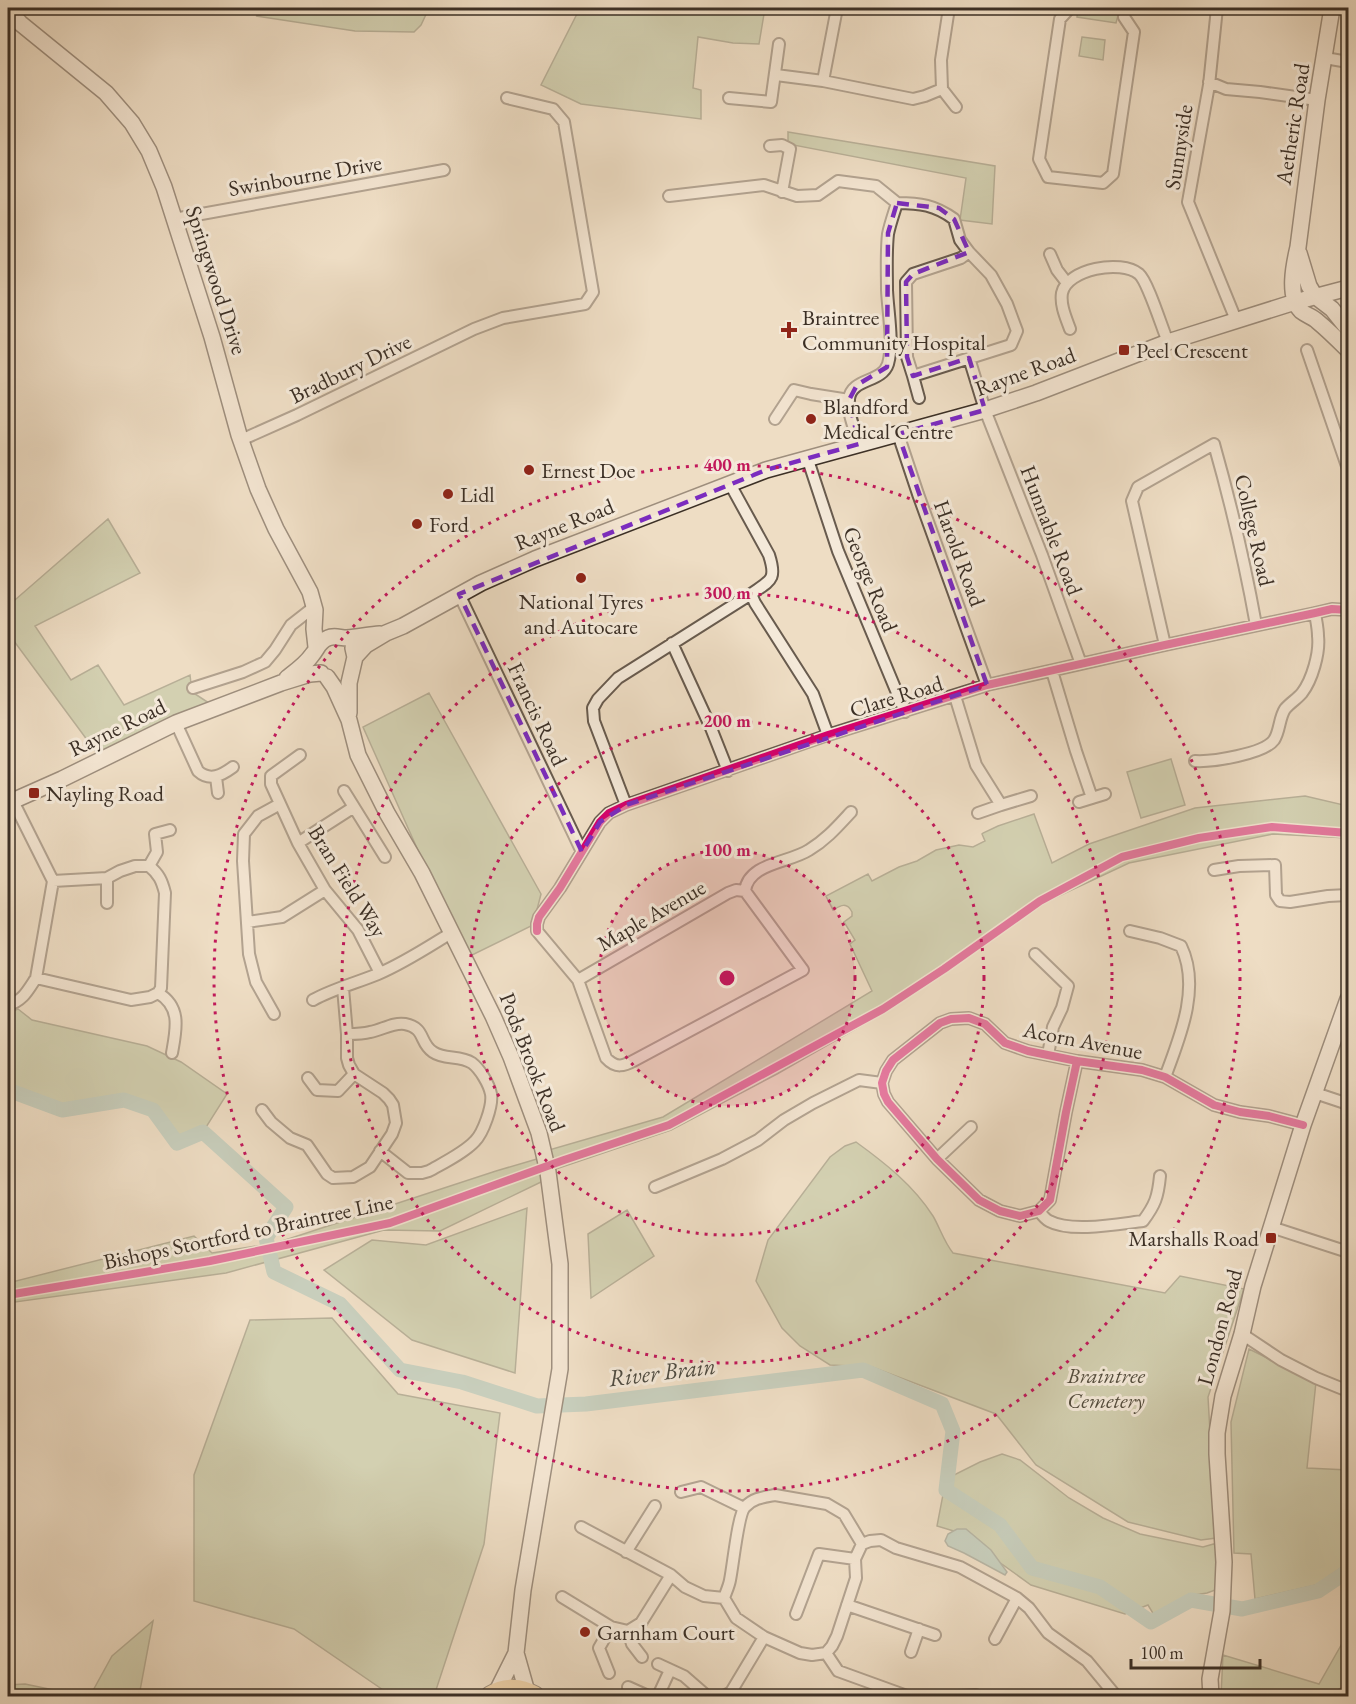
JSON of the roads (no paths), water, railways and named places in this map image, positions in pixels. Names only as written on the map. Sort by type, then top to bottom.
[{"type":"highway","points":[[494,1695],[513,1689],[530,1694]]},
{"type":"main road","name":"Aetheric Road","points":[[1295,302],[1294,266],[1332,8]]},
{"type":"main road","name":"Springwood Drive","points":[[8,9],[20,23],[106,93],[132,123],[149,151],[164,187],[258,489],[276,529],[310,592],[315,608],[315,650]]},
{"type":"main road","name":"Aetheric Road","points":[[1298,247],[1309,286],[1315,296]]},
{"type":"main road","name":"Rayne Road","points":[[10,802],[63,779],[176,723],[280,683],[310,674],[342,677],[348,673],[366,645],[481,583],[535,559],[766,470],[985,410],[1036,393],[1168,342],[1315,296],[1348,288]]},
{"type":"main road","points":[[1315,296],[1317,320]]},
{"type":"main road","points":[[1315,296],[1332,309],[1348,329]]},
{"type":"main road","points":[[1295,302],[1302,311],[1317,320],[1348,350]]},
{"type":"main road","name":"Springwood Drive","points":[[315,608],[338,637]]},
{"type":"main road","name":"Rayne Road","points":[[280,683],[302,667],[321,641],[338,637],[386,633]]},
{"type":"main road","points":[[338,637],[351,645],[354,662],[350,683],[349,720]]},
{"type":"main road","points":[[315,650],[316,668],[334,687],[349,720]]},
{"type":"main road","name":"Pods Brook Road","points":[[349,720],[358,755],[387,813],[422,873],[498,1026],[539,1133],[548,1172],[560,1264],[559,1373],[523,1590],[516,1653]]},
{"type":"main road","name":"London Road","points":[[1211,1696],[1210,1679],[1222,1604],[1224,1562],[1217,1454],[1223,1396],[1242,1334],[1253,1286],[1303,1125],[1348,999]]},
{"type":"main road","points":[[516,1653],[530,1694]]},
{"type":"main road","points":[[494,1695],[516,1653]]},
{"type":"main road","name":"London Road","points":[[1201,1696],[1210,1679]]},
{"type":"street","points":[[823,81],[837,8]]},
{"type":"street","points":[[950,8],[940,60],[942,89],[956,107]]},
{"type":"street","points":[[1070,8],[1060,20],[1039,159],[1048,177],[1103,183],[1113,174],[1134,32],[1124,17],[1126,8]]},
{"type":"street","name":"Sunnyside","points":[[1217,8],[1209,82],[1188,202],[1236,320]]},
{"type":"street","points":[[729,98],[771,102],[779,44]]},
{"type":"street","points":[[1325,58],[1348,62]]},
{"type":"street","points":[[776,75],[823,81],[913,99],[942,89]]},
{"type":"street","points":[[1209,82],[1226,89],[1317,100]]},
{"type":"street","name":"Bradbury Drive","points":[[241,440],[474,329],[503,318],[585,304],[593,292],[564,122],[553,109],[507,98]]},
{"type":"street","points":[[770,146],[782,145],[790,149],[782,192]]},
{"type":"street","name":"Swinbourne Drive","points":[[174,219],[444,170]]},
{"type":"street","points":[[677,198],[764,185],[797,196],[819,195],[838,181],[856,182],[876,186],[897,203],[913,203],[939,208],[954,219],[960,240],[991,275],[1007,304],[1017,331],[1011,345],[913,376]]},
{"type":"street","points":[[859,444],[849,409],[850,393],[857,385],[877,376],[887,367],[890,324],[887,291],[888,233],[897,203]]},
{"type":"street","points":[[919,398],[907,357],[906,282],[913,274],[961,258],[969,252]]},
{"type":"street","points":[[1050,254],[1057,270],[1067,283]]},
{"type":"street","points":[[1070,329],[1062,293],[1067,283],[1087,271],[1101,267],[1127,268],[1139,274],[1168,342]]},
{"type":"street","points":[[1307,350],[1348,469]]},
{"type":"street","name":"Hunnable Road","points":[[969,358],[985,410],[1042,555],[1081,663]]},
{"type":"street","points":[[775,419],[794,390],[849,400]]},
{"type":"street","name":"Harold Road","points":[[898,434],[987,685]]},
{"type":"street","name":"College Road","points":[[1165,645],[1132,501],[1138,488],[1214,444],[1248,579],[1256,625]]},
{"type":"street","name":"George Road","points":[[807,458],[838,551],[904,712]]},
{"type":"street","points":[[626,805],[597,732],[593,708],[605,690],[618,678],[751,594],[773,574],[769,555],[730,484]]},
{"type":"street","name":"Francis Road","points":[[459,594],[582,852]]},
{"type":"street","points":[[751,594],[813,694],[828,735]]},
{"type":"street","points":[[193,688],[243,672],[265,662],[291,625],[315,608]]},
{"type":"street","name":"Clare Road","points":[[578,980],[532,931],[600,822],[609,813],[626,805],[828,735],[987,685],[1332,609],[1348,610]]},
{"type":"street","points":[[1199,765],[1260,749],[1275,739],[1283,711],[1301,693],[1313,674],[1319,638],[1315,613]]},
{"type":"street","points":[[672,643],[728,771]]},
{"type":"street","points":[[1052,671],[1092,798]]},
{"type":"street","points":[[955,696],[976,765],[1001,805]]},
{"type":"street","points":[[176,723],[198,771],[203,775],[216,777],[233,767]]},
{"type":"street","name":"Bran Field Way","points":[[300,755],[271,776],[271,784],[298,843],[325,890],[358,930],[380,973]]},
{"type":"street","points":[[216,777],[218,793]]},
{"type":"street","points":[[344,791],[385,857]]},
{"type":"street","points":[[1079,802],[1105,794]]},
{"type":"street","points":[[978,813],[1031,796]]},
{"type":"street","points":[[8,1005],[24,996],[36,978],[53,881],[10,802]]},
{"type":"street","points":[[274,1014],[256,982],[249,954],[243,861],[244,834],[258,816],[280,804]]},
{"type":"street","points":[[298,843],[354,807]]},
{"type":"street","points":[[578,980],[606,1058],[619,1066],[624,1066],[803,970],[745,891],[748,880],[758,871],[806,852],[823,841],[851,812]]},
{"type":"street","points":[[150,866],[156,852],[155,834],[170,830]]},
{"type":"street","points":[[1214,870],[1239,866],[1275,865],[1276,895],[1280,901],[1348,896]]},
{"type":"street","points":[[36,978],[131,1000],[150,997],[158,993],[163,978],[165,893],[162,879],[150,866],[135,866],[107,878],[53,881]]},
{"type":"street","points":[[107,878],[107,903]]},
{"type":"street","points":[[247,922],[282,917],[325,890]]},
{"type":"street","name":"Maple Avenue","points":[[578,980],[728,893],[736,890],[745,891]]},
{"type":"street","points":[[1130,931],[1160,938],[1180,946],[1186,958],[1188,995],[1184,1019],[1165,1077]]},
{"type":"street","points":[[313,1000],[328,992],[380,973],[452,933]]},
{"type":"street","points":[[1035,954],[1068,986],[1062,1008],[1053,1027],[1047,1055]]},
{"type":"street","points":[[262,1110],[290,1138],[307,1145],[327,1174],[333,1178],[353,1177],[370,1167],[396,1123],[393,1105],[383,1093],[354,1074],[349,1065],[343,988]]},
{"type":"street","points":[[158,993],[165,997],[176,1015],[172,1053]]},
{"type":"street","name":"Acorn Avenue","points":[[882,1083],[893,1060],[940,1023],[951,1019],[969,1018],[985,1024],[1005,1043],[1028,1051],[1077,1061],[1142,1070],[1165,1077],[1214,1104],[1240,1112],[1269,1116],[1303,1125]]},
{"type":"street","points":[[347,1034],[370,1033],[396,1024],[412,1026],[420,1032],[428,1048],[433,1052],[463,1058],[472,1063],[478,1069],[491,1094],[486,1119],[479,1136],[473,1143],[429,1171],[408,1173],[380,1151]]},
{"type":"street","points":[[655,1187],[740,1150],[758,1140],[784,1120],[859,1080],[882,1083],[888,1102],[937,1159],[979,1200],[1000,1211],[1020,1216],[1039,1211],[1050,1200],[1077,1061]]},
{"type":"street","points":[[308,1078],[316,1090],[338,1091],[354,1074]]},
{"type":"street","points":[[1315,1093],[1348,1104]]},
{"type":"street","points":[[937,1159],[971,1127]]},
{"type":"street","points":[[1039,1211],[1048,1221],[1066,1227],[1143,1221],[1158,1198],[1160,1176]]},
{"type":"street","points":[[1271,1227],[1348,1252]]},
{"type":"street","points":[[1242,1334],[1281,1360],[1348,1391]]},
{"type":"street","points":[[681,1492],[701,1487],[744,1508]]},
{"type":"street","points":[[724,1598],[730,1582],[739,1518],[744,1508],[757,1498],[775,1495],[827,1504],[844,1514],[862,1544]]},
{"type":"street","points":[[626,1552],[656,1506]]},
{"type":"street","points":[[581,1527],[671,1575],[685,1587],[704,1596],[724,1598]]},
{"type":"street","points":[[724,1598],[736,1618],[764,1636],[800,1653],[812,1655],[826,1653],[837,1636],[856,1578],[855,1559],[862,1544],[870,1540],[881,1540],[896,1548],[960,1567],[1017,1598],[1029,1608],[1048,1634],[1087,1660],[1116,1696]]},
{"type":"street","points":[[796,1614],[819,1554],[855,1559]]},
{"type":"street","points":[[561,1597],[611,1627],[628,1631],[641,1623],[671,1575]]},
{"type":"street","points":[[995,1639],[1017,1598]]},
{"type":"street","points":[[847,1605],[935,1635]]},
{"type":"street","points":[[609,1673],[599,1648],[611,1627]]},
{"type":"street","points":[[911,1652],[919,1629]]},
{"type":"street","points":[[628,1631],[632,1644],[642,1657]]},
{"type":"street","points":[[729,1695],[764,1636]]},
{"type":"street","points":[[826,1653],[838,1671],[889,1694],[907,1696]]},
{"type":"street","points":[[658,1664],[684,1676],[707,1696]]},
{"type":"street","points":[[658,1696],[670,1670]]},
{"type":"street","points":[[628,1687],[648,1696]]},
{"type":"street","points":[[1345,1696],[1348,1693]]},
{"type":"street","points":[[958,1696],[976,1695]]},
{"type":"water","points":[[957,1529],[966,1529],[991,1550],[1007,1572],[1005,1575],[948,1546],[945,1541],[948,1534]]},
{"type":"waterway","name":"River Brain","points":[[8,1090],[62,1110],[124,1100],[153,1110],[177,1143],[203,1132],[286,1207],[266,1238],[274,1272],[340,1304],[400,1370],[462,1382],[537,1406],[586,1404],[863,1370],[942,1404],[953,1431],[946,1490],[1000,1525],[1032,1568],[1100,1587],[1151,1622],[1191,1600],[1242,1609],[1318,1591],[1348,1571]]},
{"type":"place","name":"Braintree Community Hospital","points":[[789,330]]},
{"type":"place","name":"Peel Crescent","points":[[1124,350]]},
{"type":"place","name":"Blandford Medical Centre","points":[[811,419]]},
{"type":"place","name":"Ernest Doe","points":[[529,470]]},
{"type":"place","name":"Lidl","points":[[448,494]]},
{"type":"place","name":"Ford","points":[[417,524]]},
{"type":"place","name":"National Tyres and Autocare","points":[[581,578]]},
{"type":"place","name":"Nayling Road","points":[[34,793]]},
{"type":"place","name":"Marshalls Road","points":[[1271,1238]]},
{"type":"place","name":"Garnham Court","points":[[585,1632]]},
{"type":"park label","name":"Braintree Cemetery","points":[[1106,1388]]}]
